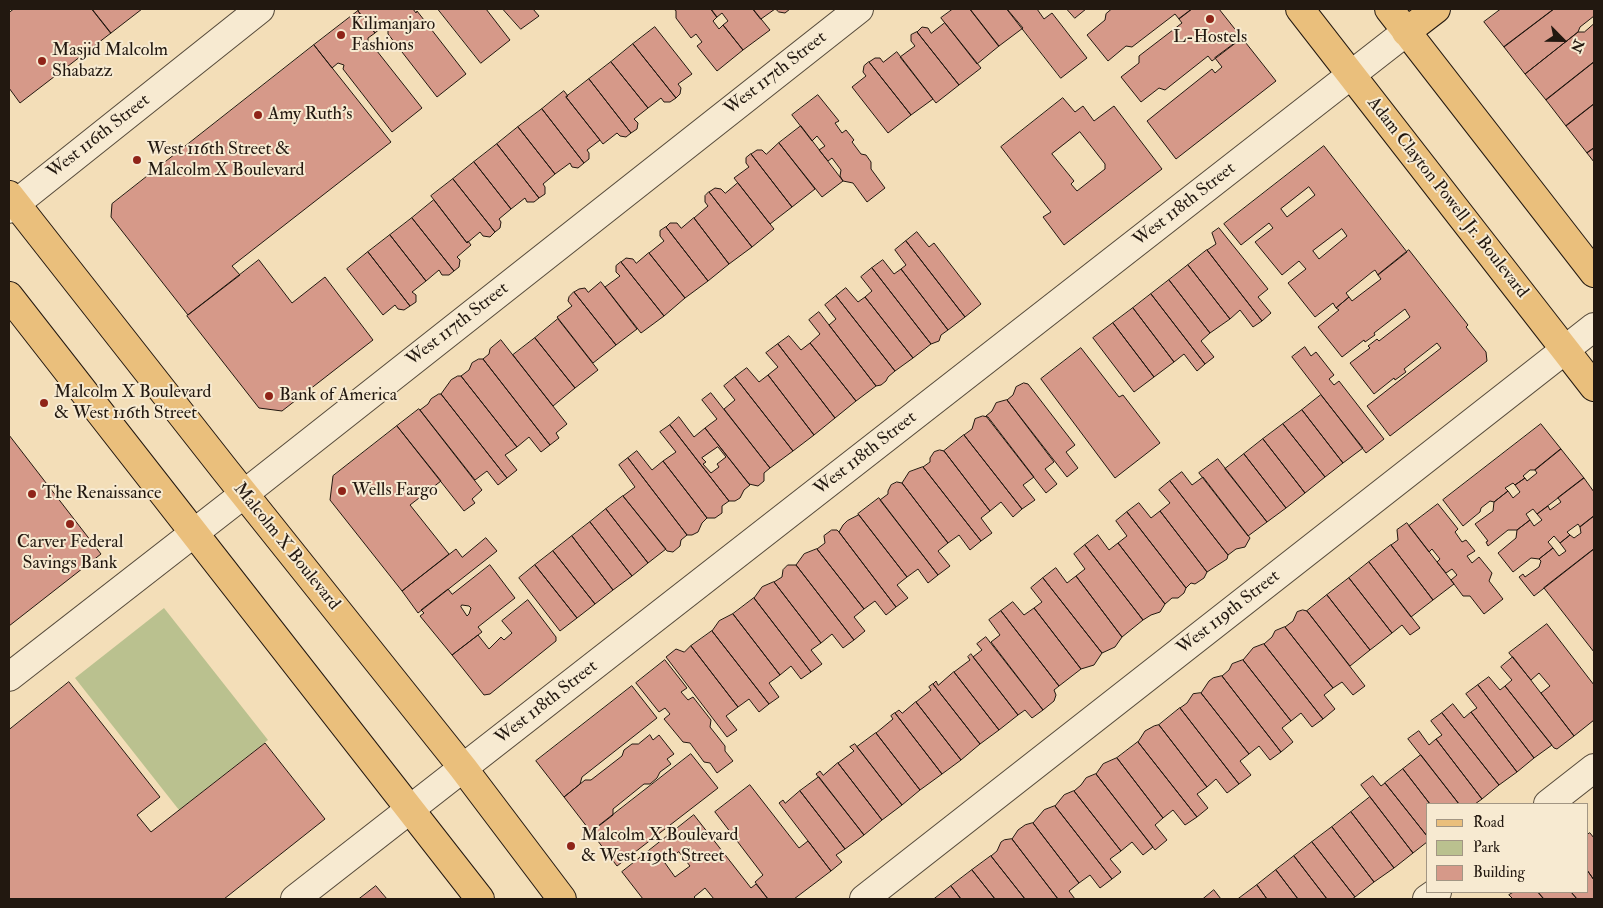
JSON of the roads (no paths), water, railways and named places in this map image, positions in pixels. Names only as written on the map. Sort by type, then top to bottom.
[{"type":"main road","name":"Adam Clayton Powell Jr. Boulevard","points":[[1300,9],[1594,387]]},
{"type":"main road","points":[[1389,9],[1594,273]]},
{"type":"main road","name":"West 118th Street","points":[[1406,32],[1436,9]]},
{"type":"main road","name":"Malcolm X Boulevard","points":[[11,202],[463,768],[562,899]]},
{"type":"main road","points":[[9,296],[480,899]]},
{"type":"street","name":"West 116th Street","points":[[11,202],[260,9]]},
{"type":"street","name":"West 117th Street","points":[[9,677],[859,9]]},
{"type":"street","name":"West 118th Street","points":[[295,899],[1406,32]]},
{"type":"street","name":"West 119th Street","points":[[864,899],[1594,328]]},
{"type":"street","points":[[1549,803],[1594,768]]},
{"type":"place","name":"L-Hostels","points":[[1210,19]]},
{"type":"place","name":"Kilimanjaro Fashions","points":[[341,35]]},
{"type":"place","name":"Masjid Malcolm Shabazz","points":[[42,61]]},
{"type":"place","name":"Amy Ruth's","points":[[258,115]]},
{"type":"place","name":"West 116th Street & Malcolm X Boulevard","points":[[137,160]]},
{"type":"place","name":"Bank of America","points":[[269,396]]},
{"type":"place","name":"Malcolm X Boulevard & West 116th Street","points":[[44,403]]},
{"type":"place","name":"Wells Fargo","points":[[342,491]]},
{"type":"place","name":"The Renaissance","points":[[32,494]]},
{"type":"place","name":"Carver Federal Savings Bank","points":[[70,524]]},
{"type":"place","name":"Malcolm X Boulevard & West 119th Street","points":[[571,846]]}]
